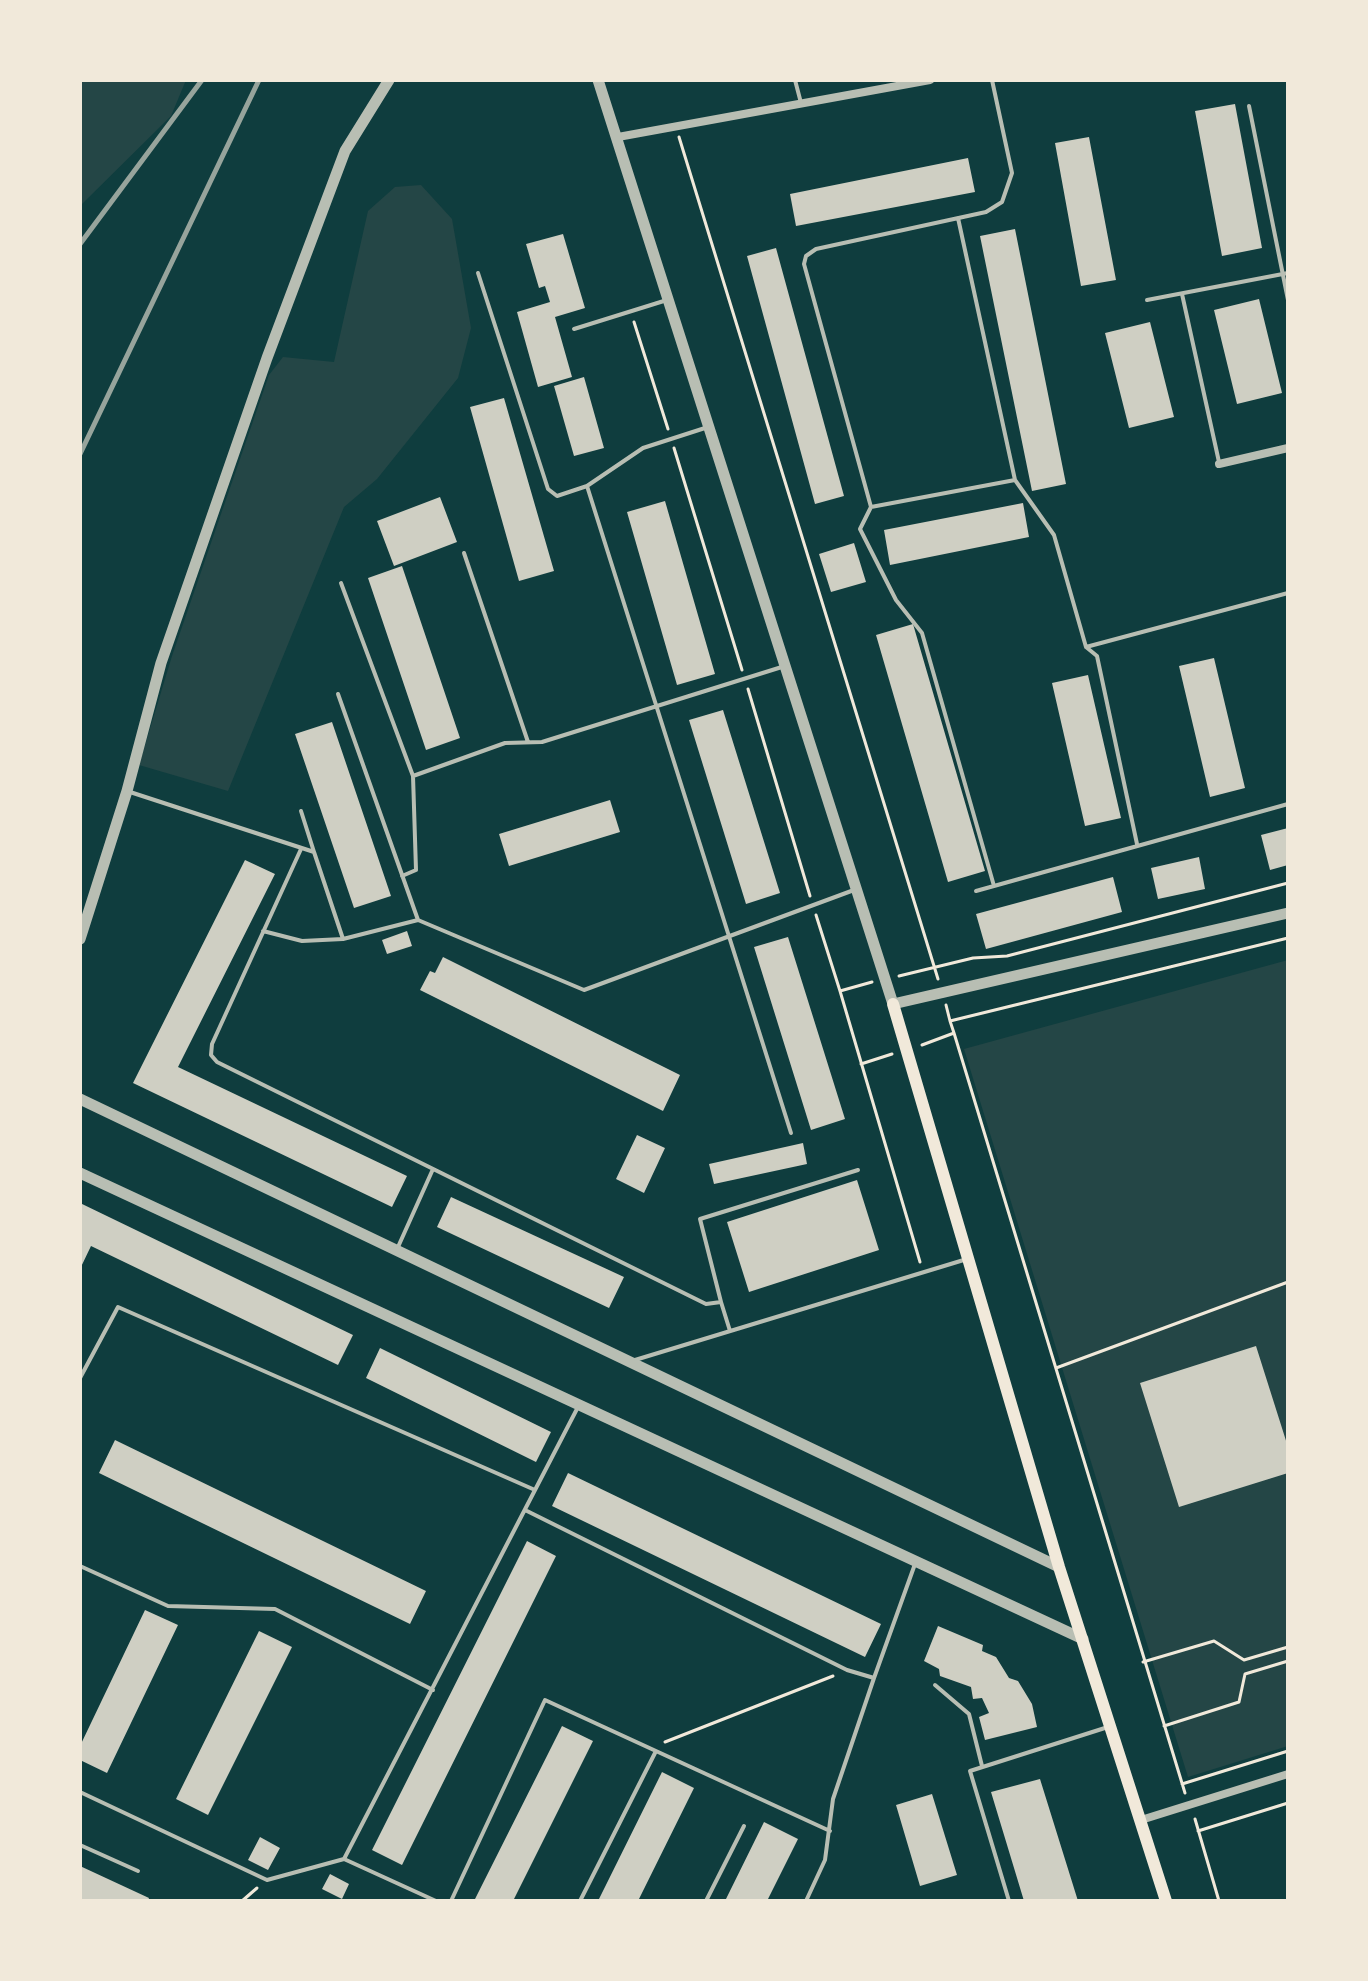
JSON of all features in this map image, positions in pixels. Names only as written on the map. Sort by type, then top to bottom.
[{"type":"main road","points":[[893,1004],[1059,1567],[1166,1901]]},
{"type":"street","points":[[80,939],[127,791],[161,663],[267,358],[345,151],[389,80]]},
{"type":"street","points":[[598,80],[893,1004],[1288,913]]},
{"type":"street","points":[[618,137],[930,80]]},
{"type":"street","points":[[1219,464],[1288,448]]},
{"type":"street","points":[[80,1099],[1059,1567]]},
{"type":"street","points":[[80,1173],[1083,1639]]},
{"type":"street","points":[[1141,1820],[1288,1774]]},
{"type":"lane","points":[[795,80],[802,105]]},
{"type":"lane","points":[[992,80],[1012,173],[1002,202],[986,212],[816,249],[806,256],[804,264],[871,507],[860,529],[896,600],[922,633],[994,886]]},
{"type":"lane","points":[[1249,106],[1288,300]]},
{"type":"lane","points":[[958,218],[1015,480],[1054,535],[1086,647],[1097,656],[1137,844]]},
{"type":"lane","points":[[478,273],[548,489],[557,496],[587,486],[625,457],[710,427]]},
{"type":"lane","points":[[1147,300],[1285,274]]},
{"type":"lane","points":[[1182,294],[1219,464]]},
{"type":"lane","points":[[574,329],[670,300]]},
{"type":"lane","points":[[871,507],[1015,480]]},
{"type":"lane","points":[[587,486],[791,1133]]},
{"type":"lane","points":[[464,553],[528,742]]},
{"type":"lane","points":[[341,583],[413,776],[416,870],[402,876]]},
{"type":"lane","points":[[1086,647],[1288,593]]},
{"type":"lane","points":[[413,776],[505,743],[542,742],[786,666]]},
{"type":"lane","points":[[338,694],[418,920]]},
{"type":"lane","points":[[127,791],[314,852]]},
{"type":"lane","points":[[976,891],[1288,804]]},
{"type":"lane","points":[[301,811],[343,939]]},
{"type":"lane","points":[[301,849],[212,1044],[211,1055],[217,1062],[706,1304],[721,1302]]},
{"type":"lane","points":[[263,931],[302,941],[343,939],[418,920],[584,990],[857,889]]},
{"type":"lane","points":[[396,1250],[433,1169]]},
{"type":"lane","points":[[730,1331],[700,1219],[858,1170]]},
{"type":"lane","points":[[630,1362],[969,1258]]},
{"type":"lane","points":[[80,1378],[118,1307],[535,1490]]},
{"type":"lane","points":[[344,1859],[579,1404]]},
{"type":"lane","points":[[525,1510],[847,1670],[874,1678]]},
{"type":"lane","points":[[806,1901],[825,1860],[833,1799],[916,1563]]},
{"type":"lane","points":[[80,1566],[168,1606],[275,1609],[433,1690]]},
{"type":"lane","points":[[935,1685],[969,1714],[982,1766]]},
{"type":"lane","points":[[451,1901],[545,1700],[830,1831]]},
{"type":"lane","points":[[1009,1901],[970,1771],[1112,1726]]},
{"type":"lane","points":[[580,1901],[653,1749]]},
{"type":"lane","points":[[80,1792],[267,1880],[344,1859],[436,1901]]},
{"type":"lane","points":[[706,1901],[744,1826]]},
{"type":"lane","points":[[80,1845],[138,1871]]},
{"type":"path","points":[[676,127],[934,967]]},
{"type":"path","points":[[631,312],[923,1272]]},
{"type":"path","points":[[840,991],[973,958],[1007,956],[1288,883]]},
{"type":"path","points":[[1186,1797],[950,1021],[1288,938]]},
{"type":"path","points":[[922,1045],[954,1033]]},
{"type":"path","points":[[861,1064],[894,1054]]},
{"type":"path","points":[[1056,1368],[1288,1282]]},
{"type":"path","points":[[1143,1662],[1214,1641],[1244,1660],[1288,1647]]},
{"type":"path","points":[[1164,1726],[1239,1702],[1245,1674],[1288,1661]]},
{"type":"path","points":[[653,1749],[847,1670]]},
{"type":"path","points":[[1182,1784],[1288,1751]]},
{"type":"path","points":[[1198,1831],[1288,1803]]},
{"type":"path","points":[[1195,1819],[1219,1901]]},
{"type":"path","points":[[242,1901],[267,1880]]},
{"type":"shaded area","points":[[80,80],[186,80],[171,116],[80,206]]},
{"type":"shaded area","points":[[421,185],[452,219],[471,328],[458,378],[377,479],[344,507],[228,791],[139,765],[172,656],[269,375],[283,357],[334,362],[368,211],[395,187]]},
{"type":"shaded area","points":[[1288,960],[1288,1746],[1188,1777],[964,1049]]},
{"type":"building","points":[[1235,104],[1262,248],[1222,256],[1195,111]]},
{"type":"building","points":[[1089,137],[1116,280],[1081,286],[1055,143]]},
{"type":"building","points":[[968,158],[975,192],[796,226],[790,194]]},
{"type":"building","points":[[1015,229],[1066,484],[1032,491],[980,236]]},
{"type":"building","points":[[563,234],[585,308],[555,317],[572,377],[538,387],[517,312],[550,302],[545,286],[539,288],[526,244]]},
{"type":"building","points":[[776,248],[844,496],[815,504],[747,256]]},
{"type":"building","points":[[1259,299],[1282,393],[1237,404],[1214,310]]},
{"type":"building","points":[[1150,322],[1174,417],[1129,428],[1105,333]]},
{"type":"building","points":[[584,377],[604,448],[574,456],[554,386]]},
{"type":"building","points":[[504,398],[554,571],[519,581],[470,407]]},
{"type":"building","points":[[440,497],[457,542],[394,566],[377,521]]},
{"type":"building","points":[[665,501],[715,674],[677,685],[627,512]]},
{"type":"building","points":[[1023,503],[1029,537],[890,565],[884,530]]},
{"type":"building","points":[[854,543],[866,582],[831,592],[819,554]]},
{"type":"building","points":[[402,566],[460,738],[426,750],[368,578]]},
{"type":"building","points":[[913,624],[985,871],[948,882],[876,635]]},
{"type":"building","points":[[1214,658],[1245,788],[1210,797],[1179,666]]},
{"type":"building","points":[[1088,675],[1121,818],[1085,826],[1052,683]]},
{"type":"building","points":[[723,710],[780,893],[746,904],[689,720]]},
{"type":"building","points":[[332,722],[391,896],[354,908],[295,734]]},
{"type":"building","points":[[610,800],[620,832],[509,866],[499,834]]},
{"type":"building","points":[[1288,828],[1288,865],[1270,870],[1261,835]]},
{"type":"building","points":[[1199,857],[1205,889],[1158,899],[1151,868]]},
{"type":"building","points":[[245,860],[275,874],[178,1067],[407,1176],[392,1207],[133,1083]]},
{"type":"building","points":[[1113,877],[1122,912],[986,949],[976,914]]},
{"type":"building","points":[[407,931],[412,946],[387,954],[382,940]]},
{"type":"building","points":[[788,937],[845,1119],[811,1130],[754,947]]},
{"type":"building","points":[[443,957],[680,1075],[663,1111],[420,990],[430,971],[435,973]]},
{"type":"building","points":[[637,1135],[665,1148],[644,1193],[616,1179]]},
{"type":"building","points":[[803,1143],[807,1164],[714,1184],[709,1164]]},
{"type":"building","points":[[857,1180],[879,1250],[749,1292],[727,1222]]},
{"type":"building","points":[[451,1197],[624,1277],[609,1308],[437,1227]]},
{"type":"building","points":[[80,1203],[353,1335],[338,1365],[91,1246],[80,1269]]},
{"type":"building","points":[[1256,1346],[1288,1447],[1288,1473],[1179,1507],[1140,1383]]},
{"type":"building","points":[[380,1348],[551,1432],[536,1462],[366,1378]]},
{"type":"building","points":[[115,1440],[426,1591],[410,1624],[99,1473]]},
{"type":"building","points":[[568,1473],[881,1624],[865,1657],[552,1506]]},
{"type":"building","points":[[527,1541],[556,1556],[402,1865],[372,1850]]},
{"type":"building","points":[[145,1610],[178,1625],[107,1773],[80,1760],[80,1746]]},
{"type":"building","points":[[938,1626],[983,1645],[982,1651],[996,1657],[1009,1678],[1018,1681],[1032,1704],[1037,1727],[985,1740],[979,1717],[989,1713],[982,1698],[973,1699],[971,1687],[940,1676],[939,1669],[924,1661]]},
{"type":"building","points":[[259,1631],[292,1647],[208,1815],[176,1799]]},
{"type":"building","points":[[562,1726],[593,1741],[513,1901],[474,1901]]},
{"type":"building","points":[[662,1772],[694,1788],[638,1901],[598,1901]]},
{"type":"building","points":[[1040,1779],[1078,1901],[1024,1901],[991,1792]]},
{"type":"building","points":[[932,1794],[957,1875],[920,1886],[896,1805]]},
{"type":"building","points":[[764,1822],[798,1839],[767,1901],[725,1901]]},
{"type":"building","points":[[260,1837],[280,1848],[268,1870],[248,1860]]},
{"type":"building","points":[[80,1866],[149,1898],[148,1901],[80,1901]]},
{"type":"building","points":[[330,1874],[349,1884],[342,1899],[322,1889]]},
{"type":"railway","points":[[80,244],[202,80]]},
{"type":"railway","points":[[80,454],[259,80]]}]
